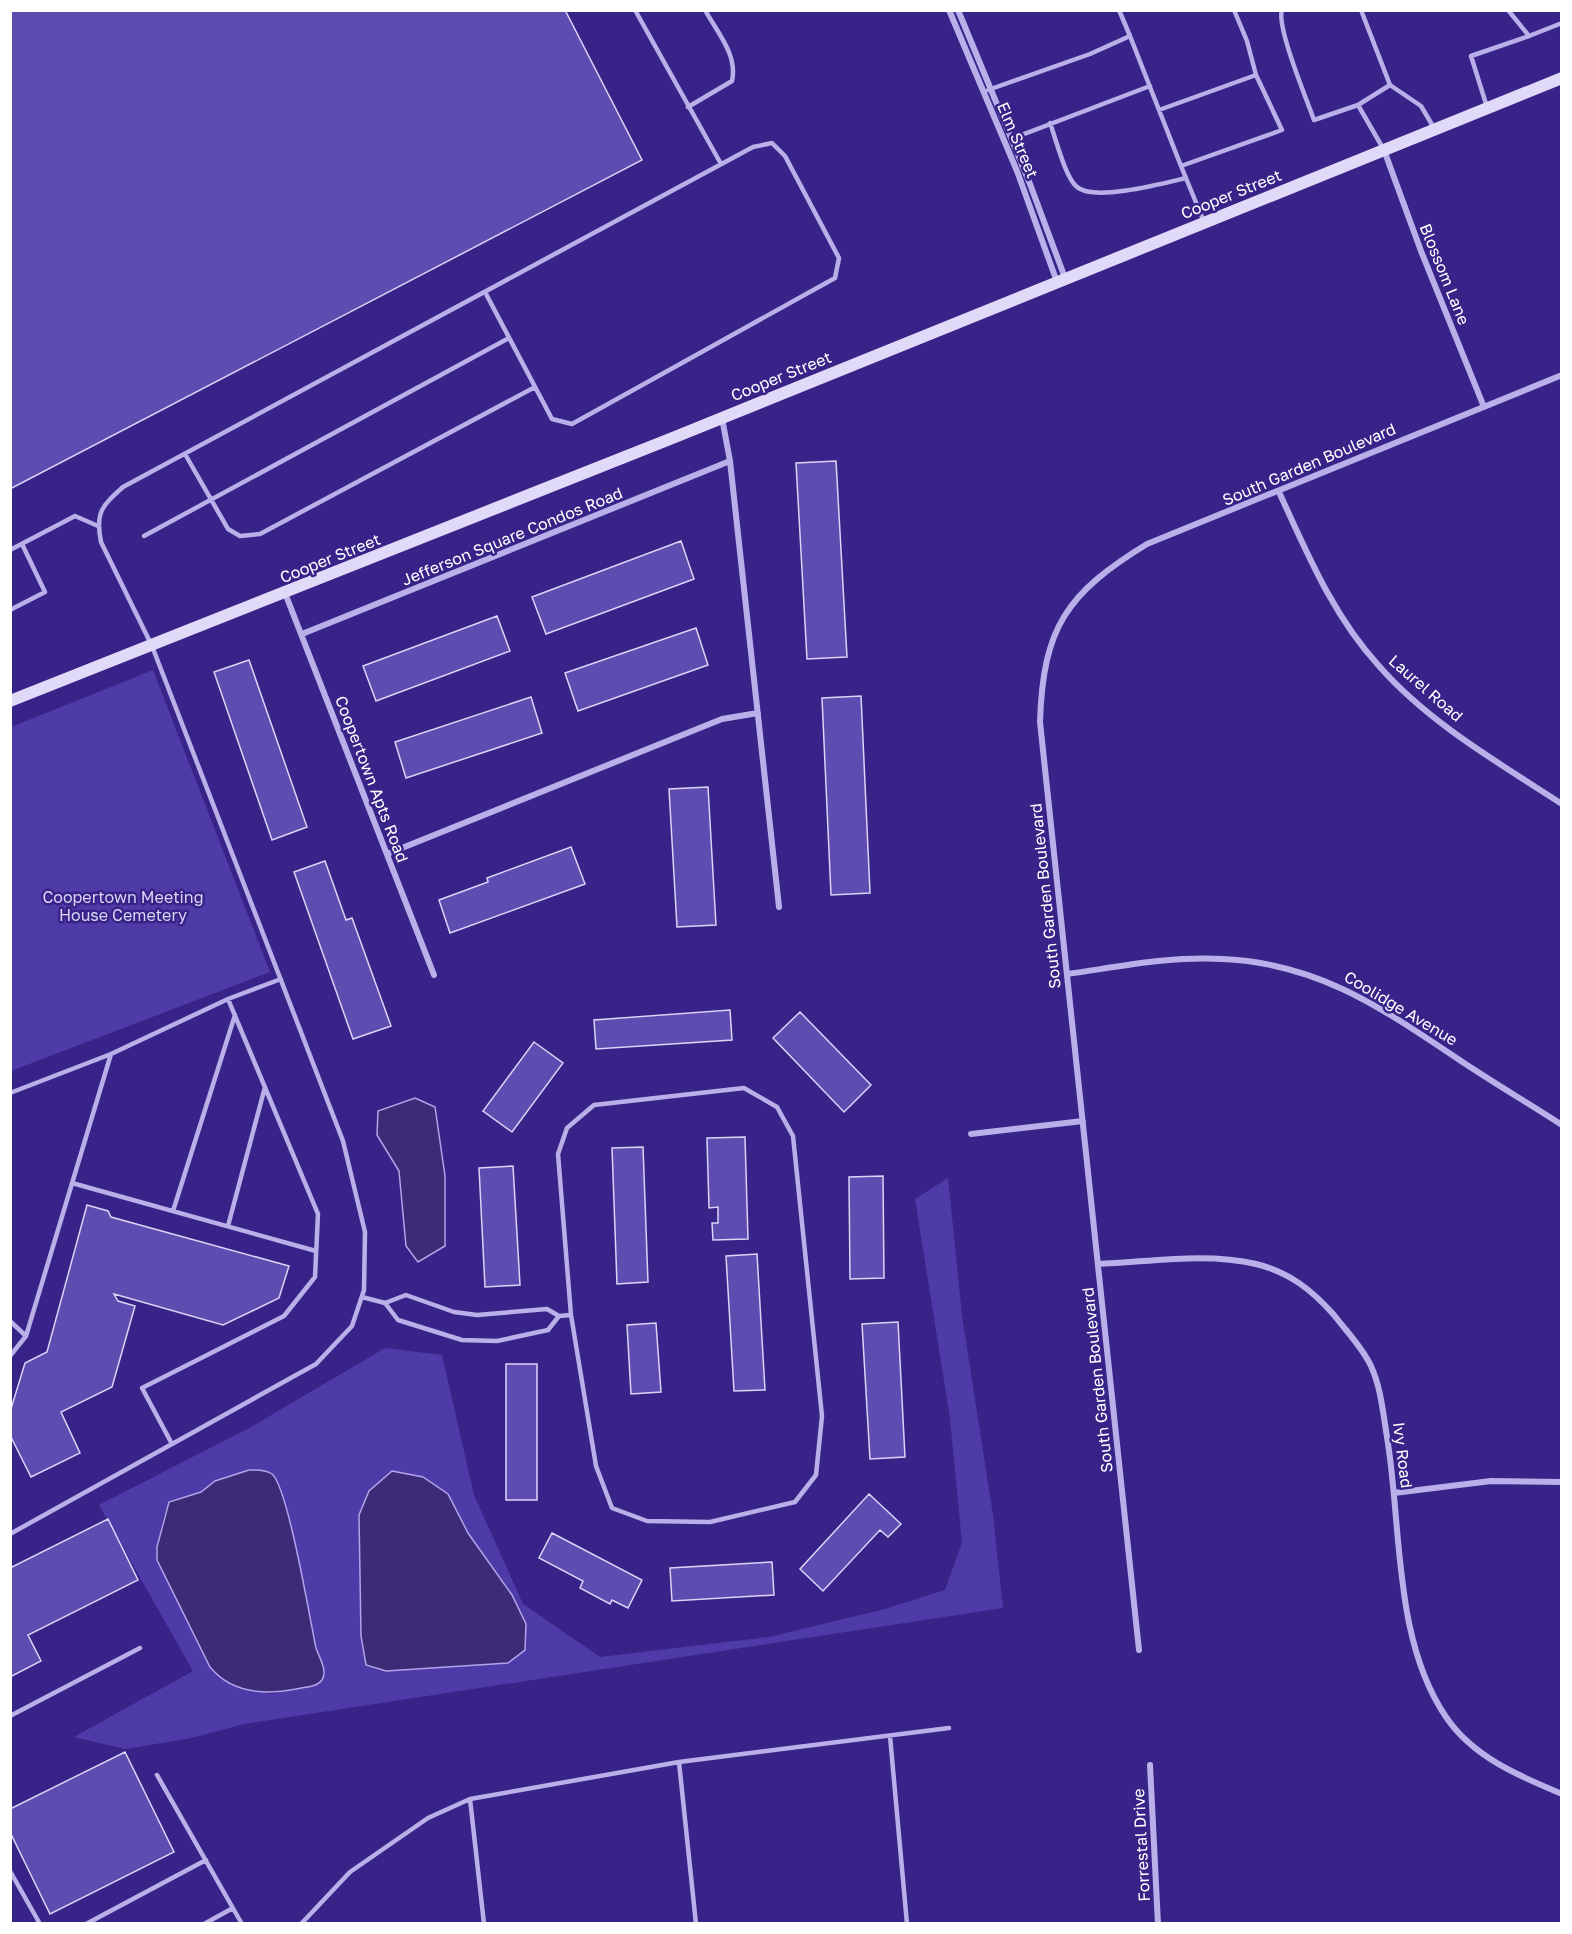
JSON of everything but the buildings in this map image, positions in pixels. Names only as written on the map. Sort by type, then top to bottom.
[{"type":"street","name":"Elm Street","points":[[949,10],[1061,280]]},
{"type":"street","name":"Elm Street","points":[[958,10],[1011,139],[1061,280]]},
{"type":"street","name":"Cooper Street","points":[[10,701],[722,418],[1562,78]]},
{"type":"street","name":"Blossom Lane","points":[[1384,150],[1421,251],[1484,407]]},
{"type":"street","name":"South Garden Boulevard","points":[[1139,1650],[1040,722],[1043,679],[1051,639],[1059,621],[1084,591],[1131,554],[1148,544],[1562,375]]},
{"type":"street","points":[[722,418],[730,461],[779,907]]},
{"type":"street","name":"Jefferson Square Condos Road","points":[[302,634],[730,461]]},
{"type":"street","name":"Laurel Road","points":[[1279,492],[1304,551],[1329,596],[1378,666],[1416,702],[1460,735],[1562,804]]},
{"type":"street","name":"Coopertown Apts Road","points":[[285,593],[434,975]]},
{"type":"street","points":[[387,854],[722,719],[758,714]]},
{"type":"street","name":"Coolidge Avenue","points":[[1067,974],[1146,962],[1220,959],[1275,965],[1303,972],[1359,996],[1562,1125]]},
{"type":"street","points":[[971,1134],[1083,1121]]},
{"type":"street","name":"Ivy Road","points":[[1098,1264],[1193,1258],[1235,1260],[1279,1272],[1315,1294],[1360,1347],[1371,1368],[1383,1412],[1396,1524],[1413,1637],[1426,1680],[1446,1718],[1476,1749],[1493,1761],[1562,1794]]},
{"type":"street","points":[[1394,1493],[1451,1484],[1514,1479],[1562,1482]]},
{"type":"street","name":"Forrestal Drive","points":[[1150,1765],[1158,1923]]},
{"type":"lane","points":[[634,10],[721,164]]},
{"type":"lane","points":[[688,107],[732,81],[735,69],[731,56],[705,10]]},
{"type":"lane","points":[[1119,10],[1204,222]]},
{"type":"lane","points":[[1181,166],[1282,130],[1256,75],[1247,41],[1234,10]]},
{"type":"lane","points":[[1282,10],[1279,17],[1314,120],[1358,105],[1390,85]]},
{"type":"lane","points":[[1361,10],[1390,85],[1421,106],[1436,130]]},
{"type":"lane","points":[[1508,10],[1529,36]]},
{"type":"lane","points":[[1487,108],[1471,56],[1562,23]]},
{"type":"lane","points":[[983,92],[1090,54],[1130,36]]},
{"type":"lane","points":[[1159,110],[1256,75]]},
{"type":"lane","points":[[1011,139],[1150,86]]},
{"type":"lane","points":[[1358,105],[1384,150]]},
{"type":"lane","points":[[1050,123],[1069,174],[1076,186],[1082,190],[1119,191],[1186,178]]},
{"type":"lane","points":[[10,1534],[316,1364],[352,1326],[362,1297],[365,1232],[343,1141],[152,646],[101,542],[98,526],[102,506],[123,487],[753,147],[772,143],[785,156],[839,258],[835,278],[572,424],[552,419],[485,292]]},
{"type":"lane","points":[[144,536],[509,338]]},
{"type":"lane","points":[[185,454],[228,529],[240,536],[260,534],[535,387]]},
{"type":"lane","points":[[10,550],[75,516],[98,526]]},
{"type":"lane","points":[[10,610],[45,592],[22,544]]},
{"type":"lane","points":[[10,1093],[111,1054],[228,999],[281,979]]},
{"type":"lane","points":[[172,1444],[142,1388],[284,1316],[315,1277],[318,1214],[228,999]]},
{"type":"lane","points":[[172,1211],[235,1015]]},
{"type":"lane","points":[[10,1356],[26,1335],[111,1054]]},
{"type":"lane","points":[[228,1226],[265,1087]]},
{"type":"lane","points":[[744,1088],[777,1107],[793,1136],[822,1416],[816,1475],[795,1502],[710,1522],[647,1521],[612,1508],[596,1466],[571,1315],[558,1154],[567,1128],[594,1105],[744,1088]]},
{"type":"lane","points":[[72,1183],[316,1251]]},
{"type":"lane","points":[[362,1297],[385,1303],[406,1295],[454,1312],[504,1314],[547,1309],[559,1316],[571,1315]]},
{"type":"lane","points":[[385,1303],[398,1320],[462,1340],[497,1341],[548,1330],[559,1316]]},
{"type":"lane","points":[[10,1322],[26,1335]]},
{"type":"lane","points":[[10,1716],[140,1648]]},
{"type":"lane","points":[[301,1923],[350,1872],[428,1818],[470,1799],[680,1762],[949,1728]]},
{"type":"lane","points":[[890,1736],[907,1923]]},
{"type":"lane","points":[[680,1762],[696,1923]]},
{"type":"lane","points":[[157,1774],[242,1923]]},
{"type":"lane","points":[[470,1799],[484,1923]]},
{"type":"lane","points":[[86,1923],[206,1860]]},
{"type":"lane","points":[[10,1871],[40,1923]]},
{"type":"lane","points":[[204,1923],[233,1908]]},
{"type":"green space","name":"Coopertown Meeting House Cemetery","points":[[153,670],[270,972],[11,1071],[11,727]]},
{"type":"green space","points":[[948,1178],[962,1316],[993,1515],[1003,1608],[244,1724],[191,1738],[125,1749],[74,1737],[193,1671],[99,1505],[251,1427],[385,1348],[442,1355],[474,1495],[523,1604],[600,1657],[769,1637],[885,1609],[945,1590],[962,1543],[950,1418],[915,1199]],"holes":[[[249,1470],[293,1540],[316,1648],[324,1669],[316,1685],[272,1694],[244,1689],[156,1554],[163,1518],[169,1502],[201,1492],[215,1481]],[[369,1491],[448,1494],[468,1533],[512,1595],[526,1624],[525,1650],[508,1663],[386,1671],[366,1665],[361,1636],[359,1515]]]},
{"type":"shaded area","points":[[415,1098],[435,1107],[445,1176],[445,1246],[418,1262],[406,1246],[399,1171],[377,1135],[378,1111]]},
{"type":"shaded area","points":[[249,1470],[272,1474],[285,1503],[298,1555],[316,1648],[324,1668],[322,1680],[314,1685],[284,1691],[261,1692],[228,1683],[219,1676],[210,1667],[157,1560],[157,1547],[169,1502],[201,1492],[215,1481]]},
{"type":"shaded area","points":[[392,1471],[423,1477],[448,1494],[468,1533],[512,1595],[526,1624],[525,1650],[508,1663],[386,1671],[366,1665],[361,1636],[359,1515],[369,1491]]}]
